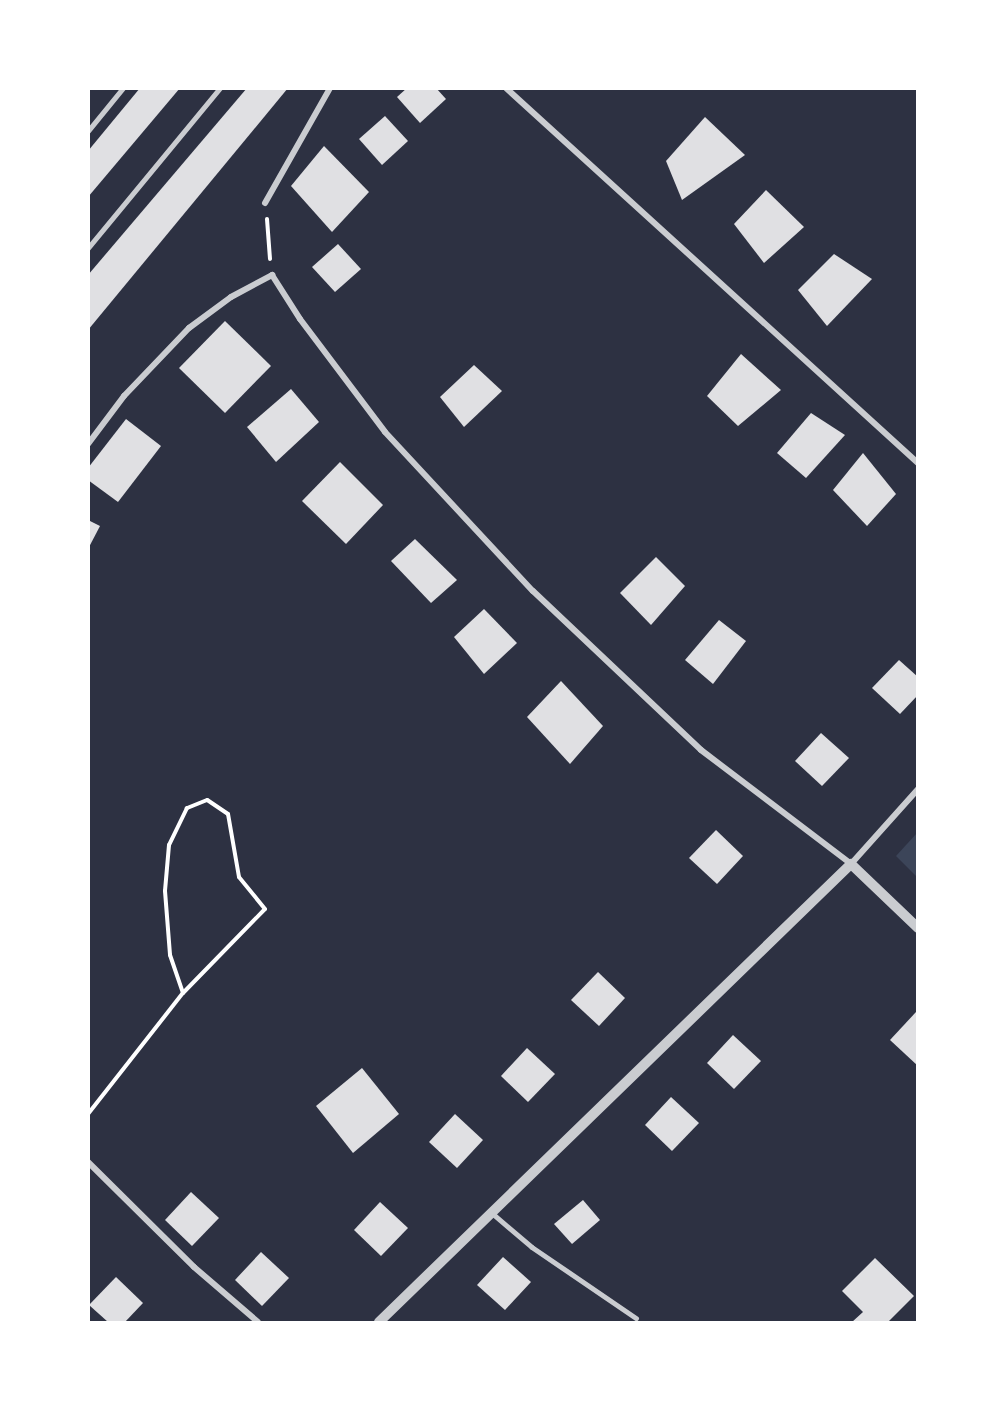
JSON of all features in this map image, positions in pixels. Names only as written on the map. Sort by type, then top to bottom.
[{"type":"street","points":[[265,203],[330,88]]},
{"type":"street","points":[[507,88],[918,463]]},
{"type":"street","points":[[88,444],[124,396],[189,328],[231,297],[272,275],[300,319],[385,432],[533,591],[701,750],[851,864],[918,928]]},
{"type":"street","points":[[379,1323],[851,864],[918,789]]},
{"type":"street","points":[[88,1162],[194,1267],[258,1323]]},
{"type":"lane","points":[[88,131],[123,88]]},
{"type":"lane","points":[[88,248],[220,88]]},
{"type":"lane","points":[[492,1214],[532,1247],[636,1318]]},
{"type":"path","points":[[265,203],[272,275]]},
{"type":"path","points":[[88,1114],[183,993],[265,909],[239,877],[228,814],[207,800],[187,808],[169,844],[165,891],[170,955],[183,993]]},
{"type":"shaded area","points":[[917,833],[917,877],[896,856]]},
{"type":"building","points":[[140,88],[180,88],[88,197],[88,151]]},
{"type":"building","points":[[247,88],[288,88],[88,330],[88,275]]},
{"type":"building","points":[[407,88],[436,88],[446,99],[420,123],[397,97]]},
{"type":"building","points":[[385,116],[408,141],[382,165],[359,139]]},
{"type":"building","points":[[705,117],[745,155],[682,200],[666,161]]},
{"type":"building","points":[[324,146],[369,192],[332,232],[291,186]]},
{"type":"building","points":[[766,190],[804,227],[764,263],[734,224]]},
{"type":"building","points":[[338,244],[361,269],[335,292],[312,267]]},
{"type":"building","points":[[834,254],[872,279],[827,326],[798,290]]},
{"type":"building","points":[[225,321],[271,366],[225,413],[179,368]]},
{"type":"building","points":[[741,354],[781,390],[738,426],[707,396]]},
{"type":"building","points":[[474,365],[502,391],[464,427],[440,397]]},
{"type":"building","points":[[291,389],[319,422],[276,462],[247,427]]},
{"type":"building","points":[[811,413],[845,435],[806,478],[777,453]]},
{"type":"building","points":[[126,419],[161,446],[118,502],[88,480],[88,468]]},
{"type":"building","points":[[863,453],[896,494],[867,526],[833,490]]},
{"type":"building","points":[[340,462],[383,505],[346,544],[302,501]]},
{"type":"building","points":[[88,520],[100,526],[88,549]]},
{"type":"building","points":[[415,539],[457,580],[431,603],[391,561]]},
{"type":"building","points":[[656,557],[685,586],[651,625],[620,593]]},
{"type":"building","points":[[484,609],[517,643],[484,674],[454,637]]},
{"type":"building","points":[[719,620],[746,641],[713,684],[685,660]]},
{"type":"building","points":[[899,660],[918,677],[918,695],[900,714],[872,688]]},
{"type":"building","points":[[561,681],[603,726],[570,764],[527,717]]},
{"type":"building","points":[[821,733],[849,758],[822,786],[795,761]]},
{"type":"building","points":[[716,830],[743,856],[717,884],[689,858]]},
{"type":"building","points":[[598,972],[625,998],[599,1026],[571,1000]]},
{"type":"building","points":[[916,1012],[918,1013],[918,1066],[890,1040]]},
{"type":"building","points":[[733,1035],[761,1061],[734,1089],[707,1063]]},
{"type":"building","points":[[527,1048],[555,1074],[528,1102],[501,1076]]},
{"type":"building","points":[[362,1068],[399,1114],[353,1153],[316,1106]]},
{"type":"building","points":[[671,1097],[699,1123],[672,1151],[645,1125]]},
{"type":"building","points":[[455,1114],[483,1140],[457,1168],[429,1142]]},
{"type":"building","points":[[191,1192],[219,1218],[192,1246],[165,1220]]},
{"type":"building","points":[[583,1200],[600,1220],[572,1244],[554,1224]]},
{"type":"building","points":[[380,1202],[408,1228],[381,1256],[354,1230]]},
{"type":"building","points":[[261,1252],[289,1278],[262,1306],[235,1280]]},
{"type":"building","points":[[503,1257],[531,1282],[505,1310],[477,1285]]},
{"type":"building","points":[[875,1258],[914,1296],[888,1322],[852,1322],[863,1312],[842,1291]]},
{"type":"building","points":[[116,1277],[143,1303],[125,1322],[108,1322],[89,1305]]}]
